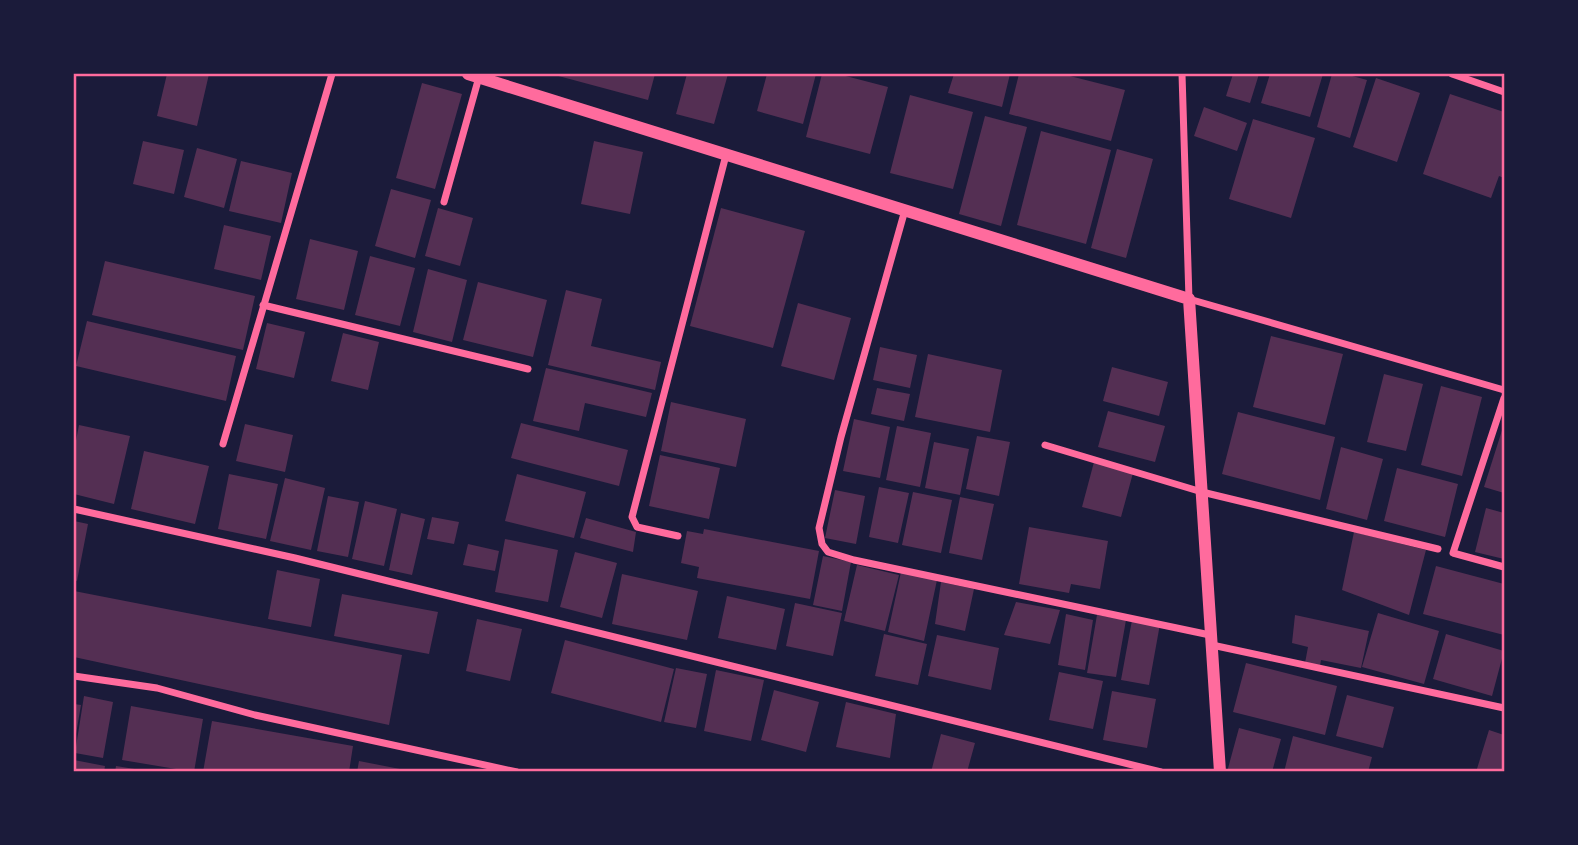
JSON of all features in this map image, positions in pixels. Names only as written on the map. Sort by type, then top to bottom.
[{"type":"street","points":[[223,443],[332,74]]},
{"type":"street","points":[[1182,74],[1189,299],[1220,772]]},
{"type":"street","points":[[1452,74],[1504,92]]},
{"type":"street","points":[[444,202],[473,75],[1189,299],[1504,390]]},
{"type":"street","points":[[678,536],[637,527],[632,517],[726,155]]},
{"type":"street","points":[[905,210],[841,437],[819,528],[822,544],[828,552],[1504,708]]},
{"type":"street","points":[[263,305],[528,369]]},
{"type":"street","points":[[1504,398],[1453,553],[1504,567]]},
{"type":"street","points":[[1045,445],[1202,492],[1438,549]]},
{"type":"street","points":[[74,509],[295,558],[1161,772]]},
{"type":"street","points":[[74,676],[157,688],[255,715],[517,772]]},
{"type":"building","points":[[167,74],[209,74],[197,126],[157,116]]},
{"type":"building","points":[[551,74],[655,74],[648,100]]},
{"type":"building","points":[[687,74],[728,74],[714,124],[676,114]]},
{"type":"building","points":[[767,74],[816,74],[803,124],[757,111]]},
{"type":"building","points":[[822,74],[838,74],[888,87],[870,154],[806,137]]},
{"type":"building","points":[[954,74],[1010,74],[1002,107],[948,93]]},
{"type":"building","points":[[1019,74],[1062,74],[1125,90],[1111,141],[1009,114]]},
{"type":"building","points":[[1233,74],[1259,74],[1250,103],[1226,96]]},
{"type":"building","points":[[1270,74],[1323,74],[1310,117],[1261,103]]},
{"type":"building","points":[[1332,74],[1345,74],[1367,80],[1350,138],[1317,127]]},
{"type":"building","points":[[1376,78],[1420,93],[1397,162],[1353,147]]},
{"type":"building","points":[[422,83],[462,94],[435,189],[396,178]]},
{"type":"building","points":[[1450,94],[1504,112],[1504,178],[1499,176],[1491,198],[1423,174]]},
{"type":"building","points":[[910,95],[973,112],[953,189],[890,173]]},
{"type":"building","points":[[1204,107],[1247,123],[1237,151],[1194,136]]},
{"type":"building","points":[[985,116],[1027,127],[1001,226],[959,214]]},
{"type":"building","points":[[1253,119],[1315,138],[1291,218],[1229,199]]},
{"type":"building","points":[[1041,131],[1111,150],[1086,244],[1017,225]]},
{"type":"building","points":[[143,141],[184,150],[174,194],[133,184]]},
{"type":"building","points":[[594,141],[643,152],[630,214],[581,204]]},
{"type":"building","points":[[197,148],[237,159],[224,208],[184,197]]},
{"type":"building","points":[[1117,149],[1153,159],[1126,258],[1091,248]]},
{"type":"building","points":[[241,161],[292,173],[281,223],[229,211]]},
{"type":"building","points":[[391,189],[431,200],[415,258],[375,246]]},
{"type":"building","points":[[438,208],[473,218],[460,266],[425,256]]},
{"type":"building","points":[[721,208],[805,231],[773,348],[690,326]]},
{"type":"building","points":[[224,225],[271,236],[261,280],[214,269]]},
{"type":"building","points":[[310,239],[358,251],[344,310],[296,299]]},
{"type":"building","points":[[370,256],[415,268],[400,326],[355,315]]},
{"type":"building","points":[[105,261],[255,296],[243,350],[92,315]]},
{"type":"building","points":[[428,269],[467,280],[452,342],[413,332]]},
{"type":"building","points":[[478,282],[547,300],[533,357],[463,340]]},
{"type":"building","points":[[566,290],[602,299],[591,346],[661,362],[655,390],[548,365]]},
{"type":"building","points":[[798,303],[851,318],[834,380],[781,366]]},
{"type":"building","points":[[87,321],[236,356],[226,401],[76,366]]},
{"type":"building","points":[[267,323],[305,332],[294,378],[256,369]]},
{"type":"building","points":[[343,333],[379,342],[368,390],[331,381]]},
{"type":"building","points":[[1271,336],[1343,354],[1325,425],[1253,407]]},
{"type":"building","points":[[880,347],[917,355],[910,388],[873,380]]},
{"type":"building","points":[[928,354],[1002,370],[990,432],[915,417]]},
{"type":"building","points":[[1112,367],[1168,382],[1159,416],[1103,401]]},
{"type":"building","points":[[546,368],[652,393],[646,417],[585,403],[579,431],[533,421]]},
{"type":"building","points":[[1384,374],[1423,384],[1406,451],[1367,442]]},
{"type":"building","points":[[1441,386],[1482,397],[1462,476],[1421,465]]},
{"type":"building","points":[[877,388],[910,394],[904,421],[871,414]]},
{"type":"building","points":[[671,402],[746,419],[736,467],[661,451]]},
{"type":"building","points":[[1108,411],[1165,426],[1155,462],[1098,447]]},
{"type":"building","points":[[1238,412],[1335,437],[1320,500],[1222,474]]},
{"type":"building","points":[[854,419],[890,427],[880,478],[843,471]]},
{"type":"building","points":[[521,423],[628,450],[619,486],[511,458]]},
{"type":"building","points":[[245,424],[293,435],[285,472],[236,461]]},
{"type":"building","points":[[1504,424],[1504,493],[1484,487]]},
{"type":"building","points":[[79,425],[130,436],[114,504],[74,494],[74,451]]},
{"type":"building","points":[[897,426],[931,433],[920,487],[886,480]]},
{"type":"building","points":[[977,436],[1010,442],[999,496],[966,489]]},
{"type":"building","points":[[934,442],[969,449],[960,495],[925,488]]},
{"type":"building","points":[[1341,447],[1383,459],[1367,520],[1326,509]]},
{"type":"building","points":[[144,451],[209,466],[195,524],[131,509]]},
{"type":"building","points":[[660,455],[720,468],[709,519],[649,506]]},
{"type":"building","points":[[1094,462],[1133,473],[1121,517],[1082,507]]},
{"type":"building","points":[[1397,468],[1458,484],[1445,537],[1384,521]]},
{"type":"building","points":[[229,474],[278,484],[266,539],[218,529]]},
{"type":"building","points":[[517,474],[586,492],[574,538],[505,521]]},
{"type":"building","points":[[285,478],[325,488],[311,550],[270,541]]},
{"type":"building","points":[[879,487],[909,493],[898,543],[869,537]]},
{"type":"building","points":[[835,490],[865,496],[856,544],[825,538]]},
{"type":"building","points":[[913,492],[952,500],[941,553],[902,545]]},
{"type":"building","points":[[328,496],[359,502],[348,557],[317,551]]},
{"type":"building","points":[[960,497],[994,504],[982,560],[949,553]]},
{"type":"building","points":[[365,501],[397,509],[384,566],[352,559]]},
{"type":"building","points":[[1486,508],[1504,513],[1504,559],[1475,552]]},
{"type":"building","points":[[401,513],[425,519],[412,575],[389,570]]},
{"type":"building","points":[[432,517],[459,522],[454,544],[427,539]]},
{"type":"building","points":[[586,518],[636,532],[633,552],[580,538]]},
{"type":"building","points":[[74,521],[88,524],[77,581],[74,580]]},
{"type":"building","points":[[1029,527],[1108,541],[1100,589],[1071,584],[1069,593],[1019,584]]},
{"type":"building","points":[[704,529],[819,551],[810,599],[697,578],[699,567],[681,563],[687,531],[703,534]]},
{"type":"building","points":[[1354,532],[1426,550],[1409,615],[1342,590]]},
{"type":"building","points":[[505,539],[558,550],[548,602],[495,592]]},
{"type":"building","points":[[468,544],[499,551],[495,571],[463,565]]},
{"type":"building","points":[[575,552],[617,563],[602,618],[560,607]]},
{"type":"building","points":[[823,556],[851,562],[842,611],[813,605]]},
{"type":"building","points":[[857,565],[899,575],[885,631],[844,621]]},
{"type":"building","points":[[1436,566],[1504,584],[1504,635],[1423,614]]},
{"type":"building","points":[[277,570],[320,579],[311,627],[268,619]]},
{"type":"building","points":[[901,572],[937,580],[924,641],[888,632]]},
{"type":"building","points":[[622,574],[698,591],[687,640],[612,624]]},
{"type":"building","points":[[941,582],[974,589],[965,631],[935,624]]},
{"type":"building","points":[[74,591],[402,655],[389,725],[74,657]]},
{"type":"building","points":[[342,594],[438,612],[429,654],[334,636]]},
{"type":"building","points":[[727,596],[785,609],[776,650],[718,638]]},
{"type":"building","points":[[1016,602],[1060,610],[1050,644],[1004,635]]},
{"type":"building","points":[[795,603],[842,613],[833,656],[786,646]]},
{"type":"building","points":[[1378,613],[1439,631],[1424,684],[1362,667]]},
{"type":"building","points":[[1066,614],[1093,620],[1085,670],[1058,665]]},
{"type":"building","points":[[1097,615],[1126,620],[1116,677],[1087,673]]},
{"type":"building","points":[[1295,615],[1369,631],[1361,668],[1321,660],[1320,666],[1305,663],[1308,647],[1292,643]]},
{"type":"building","points":[[477,619],[522,629],[510,681],[466,671]]},
{"type":"building","points":[[1132,620],[1160,624],[1149,685],[1121,680]]},
{"type":"building","points":[[884,634],[927,644],[918,685],[875,676]]},
{"type":"building","points":[[1446,634],[1504,651],[1492,696],[1433,679]]},
{"type":"building","points":[[937,635],[999,648],[991,690],[928,676]]},
{"type":"building","points":[[565,640],[674,669],[661,722],[551,693]]},
{"type":"building","points":[[1246,663],[1337,686],[1325,735],[1233,712]]},
{"type":"building","points":[[676,668],[707,674],[696,728],[664,722]]},
{"type":"building","points":[[716,670],[764,680],[751,741],[704,731]]},
{"type":"building","points":[[1059,672],[1103,681],[1093,729],[1049,720]]},
{"type":"building","points":[[774,690],[819,702],[806,752],[761,740]]},
{"type":"building","points":[[1112,691],[1156,699],[1147,748],[1103,740]]},
{"type":"building","points":[[1347,695],[1394,707],[1383,748],[1336,736]]},
{"type":"building","points":[[84,696],[113,702],[103,758],[75,753]]},
{"type":"building","points":[[846,702],[896,714],[890,758],[836,747]]},
{"type":"building","points":[[74,704],[81,705],[75,740],[74,740]]},
{"type":"building","points":[[131,706],[203,719],[194,772],[122,760]]},
{"type":"building","points":[[212,721],[353,746],[349,772],[203,772]]},
{"type":"building","points":[[1239,728],[1281,739],[1272,772],[1227,772]]},
{"type":"building","points":[[1489,730],[1504,735],[1504,772],[1476,772]]},
{"type":"building","points":[[941,734],[975,743],[967,772],[931,772]]},
{"type":"building","points":[[1293,736],[1372,757],[1368,772],[1284,772]]},
{"type":"building","points":[[74,760],[105,766],[104,772],[74,772]]},
{"type":"building","points":[[359,761],[400,769],[400,772],[357,772]]},
{"type":"building","points":[[116,766],[141,770],[141,772],[115,772]]}]
